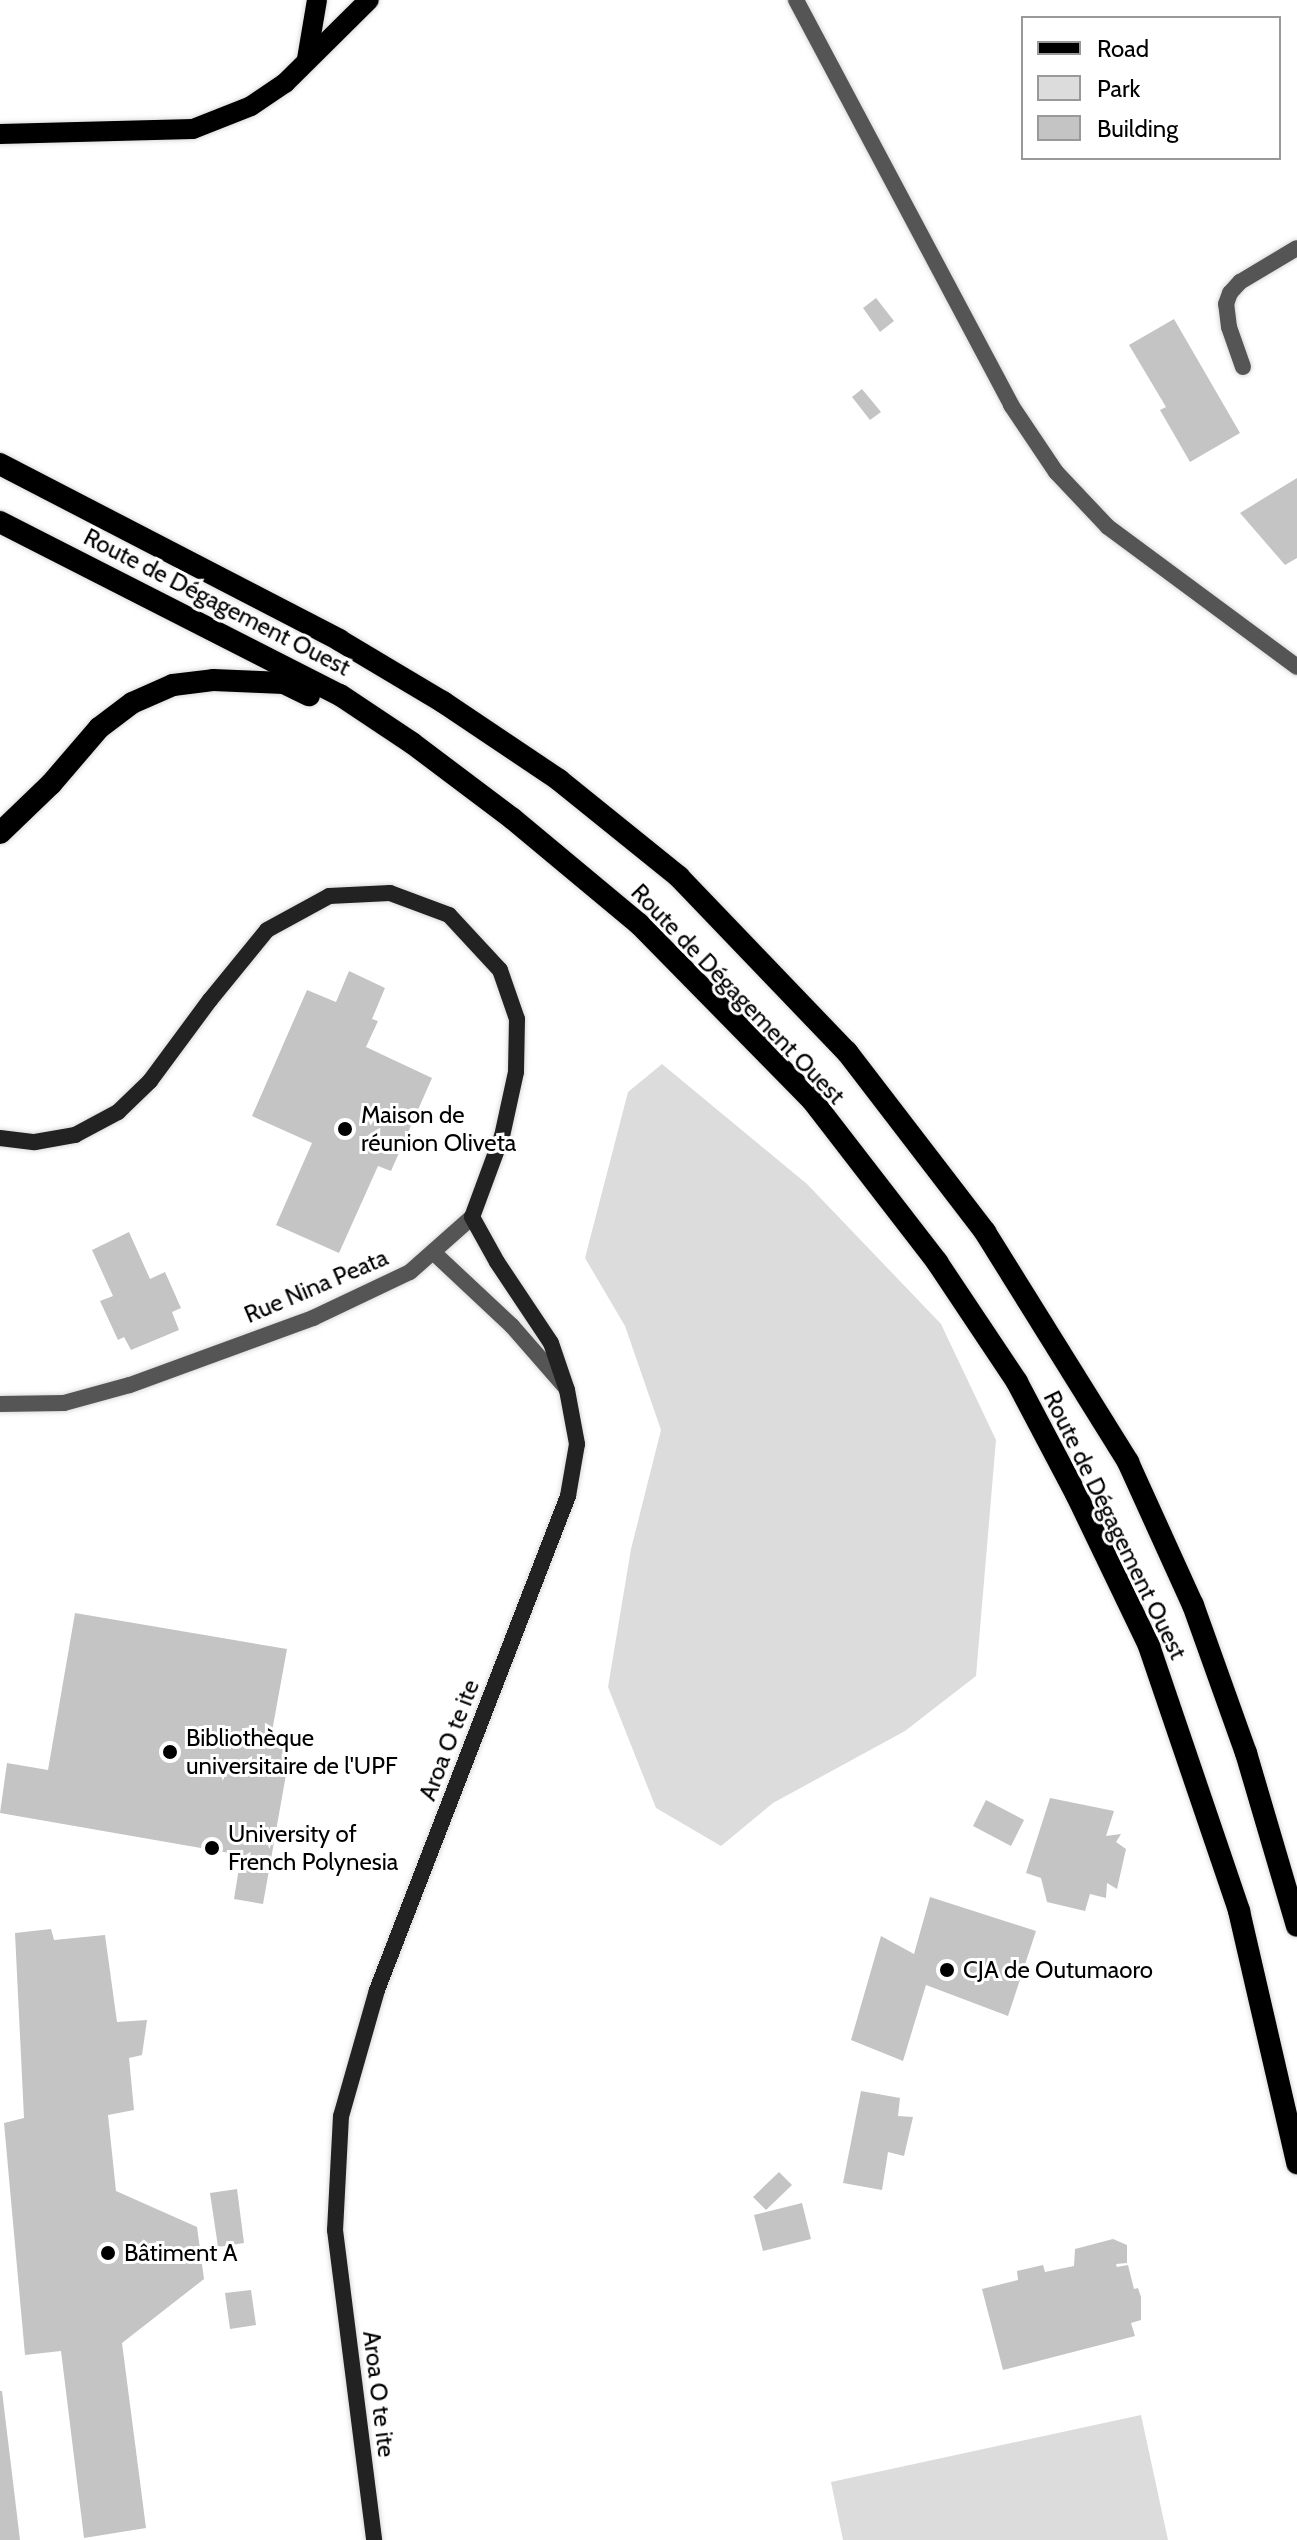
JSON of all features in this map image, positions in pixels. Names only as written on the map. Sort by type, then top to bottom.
[{"type":"highway","points":[[0,457],[30,478]]},
{"type":"highway","name":"Route de Dégagement Ouest","points":[[0,464],[339,640],[443,702],[559,780],[679,877],[847,1052],[985,1232],[1128,1462],[1193,1605],[1246,1753],[1297,1926]]},
{"type":"highway","name":"Route de Dégagement Ouest","points":[[0,522],[340,695],[412,743],[513,819],[639,924],[812,1100],[937,1262],[1017,1382],[1149,1646],[1239,1911],[1297,2163]]},
{"type":"highway","points":[[0,833],[51,784],[99,728],[132,703],[173,685],[213,680],[284,683],[412,743]]},
{"type":"main road","points":[[307,59],[317,0]]},
{"type":"main road","points":[[0,134],[193,129],[251,106],[285,83],[369,0]]},
{"type":"main road","name":"Rue Nina Peata","points":[[0,1138],[35,1142],[75,1135],[118,1112],[150,1081],[267,930],[329,896],[390,893],[449,915],[500,970],[517,1019],[516,1072],[505,1123],[472,1217]]},
{"type":"main road","name":"Aroa O te ite","points":[[374,2540],[335,2230],[341,2116],[377,1990],[568,1496],[577,1444],[567,1390],[551,1343],[497,1262],[472,1217]]},
{"type":"street","points":[[796,0],[1011,405],[1056,472],[1108,527],[1297,667]]},
{"type":"street","points":[[1243,367],[1229,327],[1226,304],[1230,293],[1240,282],[1297,248]]},
{"type":"street","name":"Rue Nina Peata","points":[[0,1404],[64,1403],[130,1385],[355,1301],[410,1272],[472,1217]]},
{"type":"street","points":[[433,1252],[512,1326],[567,1390]]},
{"type":"green space","points":[[662,1064],[807,1184],[941,1324],[996,1440],[976,1676],[905,1731],[773,1803],[721,1846],[656,1808],[608,1687],[631,1549],[661,1430],[625,1326],[585,1258],[628,1092]]},
{"type":"green space","points":[[1141,2415],[1168,2540],[843,2540],[831,2482]]},
{"type":"building","points":[[876,298],[894,321],[880,332],[863,308]]},
{"type":"building","points":[[1174,319],[1240,433],[1190,462],[1160,410],[1166,407],[1129,345]]},
{"type":"building","points":[[862,389],[881,412],[870,420],[852,397]]},
{"type":"building","points":[[1297,478],[1297,558],[1285,565],[1240,513]]},
{"type":"building","name":"Maison de réunion Oliveta","points":[[349,971],[385,988],[372,1019],[378,1021],[366,1047],[432,1078],[391,1171],[378,1166],[339,1253],[276,1225],[312,1143],[252,1116],[307,990],[336,1002]]},
{"type":"building","points":[[129,1232],[150,1279],[165,1272],[181,1308],[172,1312],[179,1330],[131,1350],[124,1337],[118,1340],[100,1301],[113,1296],[92,1250]]},
{"type":"building","name":"Bibliothèque universitaire de l'UPF","points":[[75,1613],[287,1649],[271,1737],[292,1741],[263,1904],[234,1899],[241,1855],[0,1813],[7,1763],[48,1770]]},
{"type":"building","name":"CJA de Outumaoro","points":[[1050,1798],[1114,1811],[1106,1836],[1121,1834],[1116,1842],[1126,1849],[1117,1889],[1107,1883],[1106,1898],[1090,1894],[1085,1911],[1047,1902],[1041,1878],[1026,1873]]},
{"type":"building","points":[[986,1800],[1024,1820],[1011,1846],[973,1826]]},
{"type":"building","name":"CJA de Outumaoro","points":[[930,1897],[1036,1931],[1008,2016],[926,1985],[903,2061],[851,2040],[881,1936],[914,1954]]},
{"type":"building","name":"Bâtiment A","points":[[51,1929],[54,1940],[105,1935],[117,2022],[147,2020],[142,2055],[129,2058],[134,2110],[108,2115],[116,2191],[197,2227],[204,2279],[122,2343],[146,2528],[84,2538],[61,2351],[25,2355],[4,2123],[24,2118],[15,1933]]},
{"type":"building","points":[[861,2091],[900,2098],[898,2116],[913,2117],[904,2156],[888,2152],[882,2190],[843,2183]]},
{"type":"building","points":[[779,2172],[792,2185],[766,2210],[753,2197]]},
{"type":"building","points":[[237,2189],[244,2243],[218,2247],[210,2193]]},
{"type":"building","points":[[802,2203],[811,2239],[763,2251],[754,2215]]},
{"type":"building","points":[[1113,2239],[1127,2245],[1127,2263],[1116,2264],[1117,2267],[1128,2265],[1134,2289],[1138,2288],[1141,2297],[1141,2320],[1131,2323],[1135,2336],[1003,2370],[982,2289],[1018,2280],[1017,2271],[1043,2265],[1045,2272],[1074,2266],[1075,2249]]},
{"type":"building","points":[[251,2290],[256,2325],[230,2329],[225,2293]]},
{"type":"building","points":[[2,2391],[20,2540],[0,2540]]},
{"type":"place","name":"Maison de réunion Oliveta","points":[[345,1129]]},
{"type":"place","name":"Bibliothèque universitaire de l'UPF","points":[[170,1752]]},
{"type":"place","name":"University of French Polynesia","points":[[212,1848]]},
{"type":"place","name":"CJA de Outumaoro","points":[[947,1970]]},
{"type":"place","name":"Bâtiment A","points":[[108,2253]]}]
